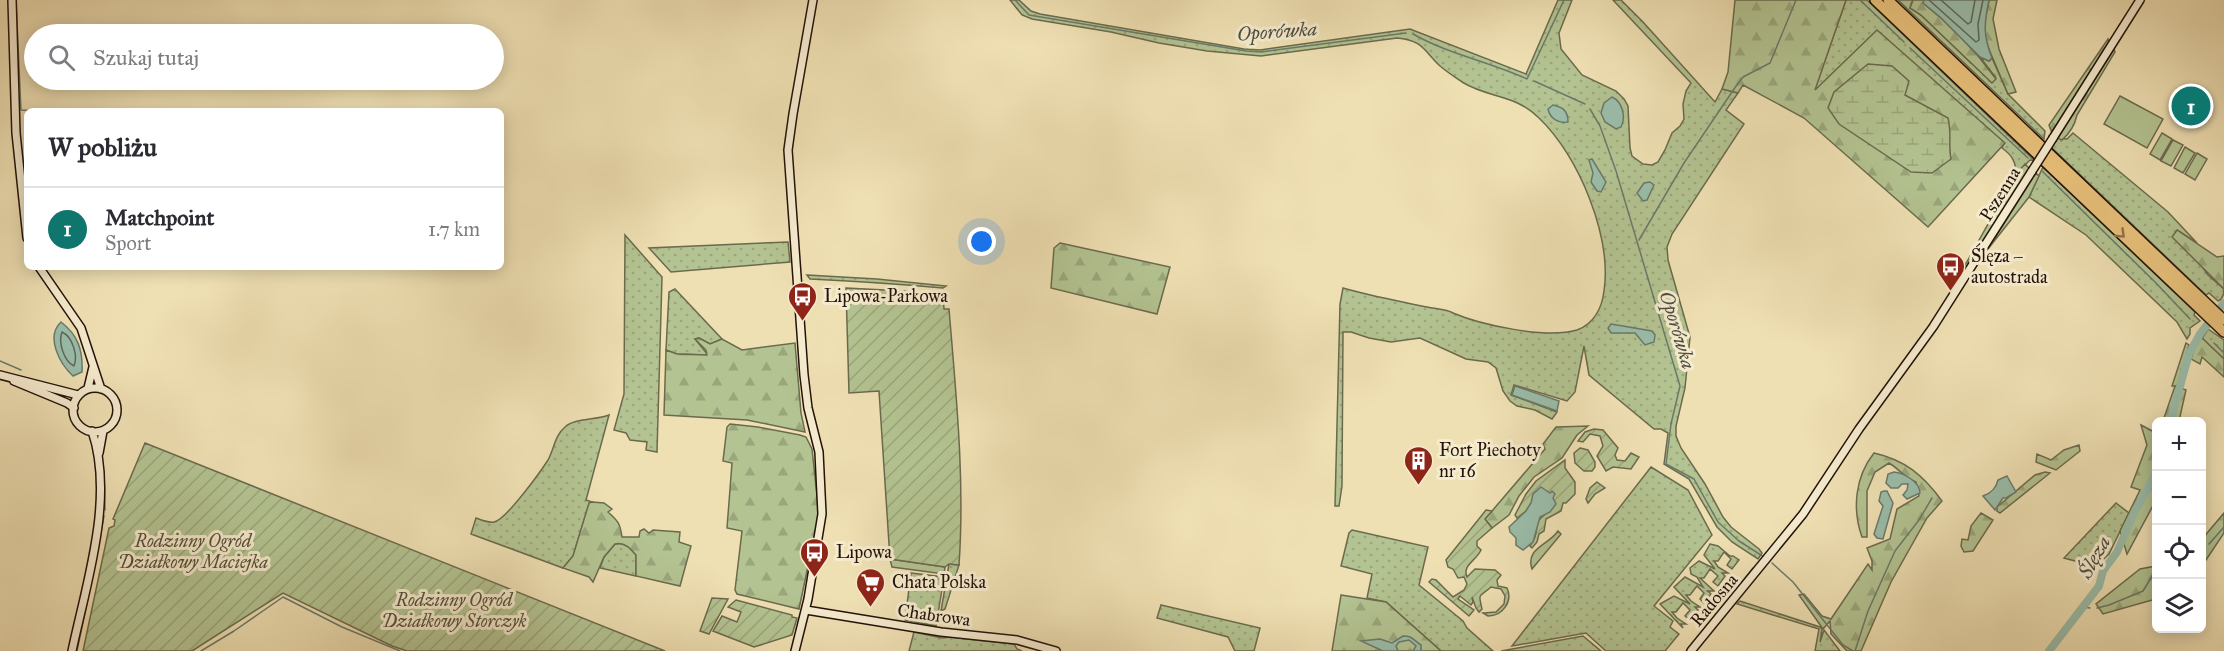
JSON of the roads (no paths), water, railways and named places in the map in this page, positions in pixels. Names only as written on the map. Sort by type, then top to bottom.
[{"type":"highway","points":[[1875,0],[2205,308]]},
{"type":"highway","points":[[1888,0],[2222,326]]},
{"type":"street","points":[[12,0],[16,133],[24,209]]},
{"type":"street","points":[[795,651],[805,613],[821,528],[822,492],[819,452],[807,400],[788,150],[792,114],[813,0]]},
{"type":"street","name":"Pszenna","points":[[1760,569],[1803,514],[1859,429],[1933,327],[2140,0]]},
{"type":"street","points":[[41,270],[81,328],[88,342],[101,389]]},
{"type":"street","points":[[88,388],[93,365]]},
{"type":"street","points":[[0,375],[78,395]]},
{"type":"street","points":[[0,375],[67,403],[74,408],[80,424],[92,431],[103,431],[113,423],[116,412],[112,397],[101,389],[88,388],[78,395],[74,408]]},
{"type":"street","points":[[72,651],[99,520],[101,499],[98,462],[92,431]]},
{"type":"street","points":[[98,462],[103,431]]},
{"type":"street","name":"Radosna","points":[[1691,651],[1760,569]]},
{"type":"street","name":"Chabrowa","points":[[805,613],[937,632],[1017,640],[1056,651]]},
{"type":"water","points":[[1924,0],[1989,0],[1985,29],[1992,58],[1989,61],[1980,57],[1923,3]]},
{"type":"water","points":[[1612,97],[1621,106],[1623,115],[1621,127],[1616,129],[1605,122],[1601,113],[1604,103]]},
{"type":"water","points":[[1553,105],[1564,110],[1568,122],[1561,122],[1553,118],[1548,109]]},
{"type":"water","points":[[1592,159],[1606,182],[1601,192],[1597,191],[1591,182],[1593,173],[1589,160]]},
{"type":"water","points":[[1650,182],[1654,185],[1647,200],[1643,201],[1637,193],[1644,183]]},
{"type":"water","points":[[61,322],[72,332],[82,357],[82,372],[73,376],[63,365],[54,343],[56,328]]},
{"type":"water","points":[[1611,324],[1652,331],[1655,335],[1654,342],[1645,345],[1635,333],[1611,333],[1608,328]]},
{"type":"water","points":[[1515,386],[1559,401],[1557,411],[1512,395]]},
{"type":"water","points":[[1894,472],[1911,479],[1917,485],[1920,493],[1907,499],[1903,495],[1908,484],[1891,488],[1886,483],[1888,474]]},
{"type":"water","points":[[2007,476],[2016,492],[2003,498],[1995,510],[1983,496],[1993,490],[1998,480]]},
{"type":"water","points":[[1541,487],[1555,494],[1553,498],[1556,504],[1550,512],[1540,517],[1533,542],[1523,550],[1516,545],[1516,538],[1510,532],[1509,527],[1526,511],[1533,494]]},
{"type":"water","points":[[1887,491],[1893,503],[1883,539],[1877,538],[1874,534],[1883,506],[1879,501],[1881,492]]},
{"type":"water","points":[[1403,636],[1421,645],[1421,651],[1413,651],[1416,646],[1409,640],[1399,642],[1396,646],[1398,651],[1383,651],[1361,641],[1380,639],[1392,643]]},
{"type":"waterway","points":[[16,0],[21,110],[24,110]]},
{"type":"waterway","name":"Oporówka","points":[[1015,0],[1029,15],[1246,51],[1261,52],[1406,33]]},
{"type":"waterway","name":"Oporówka","points":[[1413,34],[1440,47],[1527,79],[1564,0]]},
{"type":"waterway","points":[[1639,240],[1684,163],[1734,89],[1743,77],[1770,63],[1796,0]]},
{"type":"waterway","points":[[1860,0],[1904,42]]},
{"type":"waterway","points":[[1910,48],[2028,158]]},
{"type":"waterway","name":"Oporówka","points":[[1534,81],[1585,104]]},
{"type":"waterway","name":"Oporówka","points":[[1590,109],[1600,126],[1616,171],[1680,386],[1671,424],[1666,464],[1694,479],[1718,522],[1739,541],[1764,557]]},
{"type":"waterway","points":[[2043,172],[2190,319]]},
{"type":"waterway","name":"Ślęza","points":[[2171,417],[2189,354],[2200,334],[2224,303]]},
{"type":"waterway","points":[[2214,343],[2224,353]]},
{"type":"waterway","points":[[0,361],[21,370]]},
{"type":"waterway","points":[[104,471],[105,510]]},
{"type":"waterway","name":"Ślęza","points":[[2049,651],[2099,586],[2103,571],[2117,552],[2134,513],[2152,480]]},
{"type":"waterway","points":[[1855,651],[1868,611],[1895,551],[1919,520],[1932,498]]},
{"type":"waterway","points":[[99,542],[104,516]]},
{"type":"waterway","points":[[2209,544],[2224,527]]},
{"type":"waterway","name":"Oporówka","points":[[1772,563],[1793,582],[1843,645],[1853,651]]},
{"type":"waterway","points":[[1727,601],[1753,568]]},
{"type":"waterway","points":[[2097,608],[2143,591],[2152,576]]},
{"type":"waterway","points":[[77,651],[90,588]]},
{"type":"waterway","points":[[201,651],[283,597],[342,627],[400,651]]},
{"type":"waterway","name":"Ślęza","points":[[2083,607],[2090,608]]},
{"type":"waterway","points":[[1693,643],[1717,613]]},
{"type":"place","name":"Matchpoint","points":[[2191,106]]},
{"type":"place","name":"Ślęza – autostrada","points":[[1950,292]]},
{"type":"place","name":"Lipowa-Parkowa","points":[[803,322]]},
{"type":"place","name":"Fort Piechoty nr 16","points":[[1418,486]]},
{"type":"place","name":"Lipowa","points":[[815,578]]},
{"type":"place","name":"Chata Polska","points":[[871,608]]},
{"type":"park label","name":"Rodzinny Ogród Działkowy Maciejka","points":[[193,551]]},
{"type":"park label","name":"Rodzinny Ogród Działkowy Storczyk","points":[[454,610]]}]
